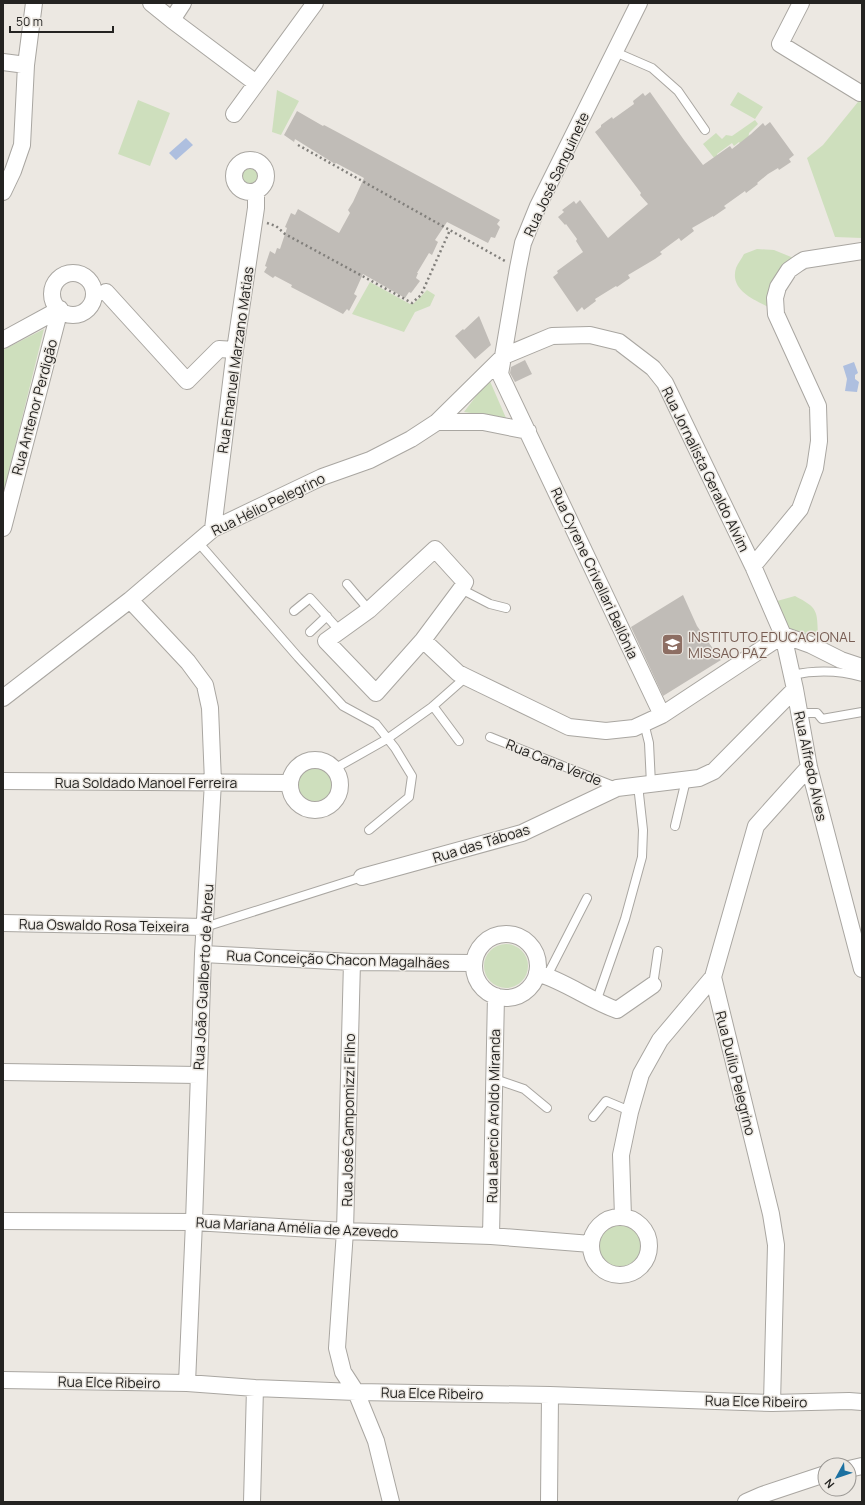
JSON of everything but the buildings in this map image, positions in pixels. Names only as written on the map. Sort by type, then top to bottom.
[{"type":"street","points":[[3,192],[13,171],[22,145],[26,65],[34,3]]},
{"type":"street","points":[[151,3],[256,83]]},
{"type":"street","points":[[172,20],[183,3]]},
{"type":"street","points":[[234,114],[315,3]]},
{"type":"street","name":"Rua José Sanguinete","points":[[504,356],[523,243],[538,206],[639,3]]},
{"type":"street","points":[[801,3],[780,44],[860,93]]},
{"type":"street","points":[[3,62],[26,65]]},
{"type":"street","name":"Rua Emanuel Marzano Matias","points":[[212,529],[235,350],[255,219],[256,191]]},
{"type":"street","points":[[753,566],[800,509],[815,468],[819,441],[818,406],[776,314],[775,298],[778,287],[789,270],[804,260],[862,251]]},
{"type":"street","points":[[106,292],[187,381],[219,349],[235,350]]},
{"type":"street","name":"Rua Antenor Perdigão","points":[[3,340],[60,309],[3,528]]},
{"type":"street","name":"Rua Jornalista Geraldo Alvim","points":[[504,356],[552,336],[590,335],[619,342],[653,368],[665,383],[753,566]]},
{"type":"street","name":"Rua Hélio Pelegrino","points":[[4,696],[130,600],[212,529],[322,477],[370,460],[411,439],[437,422],[504,356]]},
{"type":"street","name":"Rua Cyrene Crivellari Bellônia","points":[[504,356],[500,374],[662,714]]},
{"type":"street","points":[[437,422],[483,422],[528,431]]},
{"type":"street","points":[[435,549],[465,582],[461,589],[424,640],[376,693],[326,641],[339,630],[369,610],[435,549]]},
{"type":"street","name":"Rua Alfredo Alves","points":[[753,566],[783,635],[794,682],[809,767],[862,969]]},
{"type":"street","name":"Rua João Gualberto de Abreu","points":[[130,600],[188,662],[205,686],[210,708],[213,782],[203,954],[187,1383]]},
{"type":"street","points":[[424,640],[458,673],[569,727],[606,731],[634,728],[662,714],[783,635],[811,645],[841,660],[862,667]]},
{"type":"street","name":"Rua das Táboas","points":[[362,877],[522,833],[617,788],[699,778],[714,771],[794,682]]},
{"type":"street","points":[[320,760],[328,763],[334,769],[339,776],[341,784],[336,800],[330,806],[323,809],[306,809],[299,805],[292,795],[290,783],[292,774],[297,768],[304,762],[320,760]]},
{"type":"street","points":[[623,1217],[621,1155],[630,1111],[641,1074],[660,1040],[712,977],[756,826],[809,767]]},
{"type":"street","name":"Rua Soldado Manoel Ferreira","points":[[3,781],[290,783]]},
{"type":"street","name":"Rua Oswaldo Rosa Teixeira","points":[[3,923],[205,927]]},
{"type":"street","points":[[542,974],[526,991],[517,996],[506,998],[496,996],[486,992],[479,984],[475,974],[474,964],[476,953],[490,938],[500,935],[510,935],[520,938],[531,948],[542,974],[596,1002],[617,1010],[653,985]]},
{"type":"street","name":"Rua Conceição Chacon Magalhães","points":[[203,954],[352,962],[474,964]]},
{"type":"street","name":"Rua José Campomizzi Filho","points":[[352,962],[345,1230],[337,1348],[343,1372],[356,1392],[376,1441],[391,1502]]},
{"type":"street","name":"Rua Duílio Pelegrino","points":[[712,977],[771,1214],[776,1245],[772,1403]]},
{"type":"street","name":"Rua Laercio Aroldo Miranda","points":[[490,1236],[496,996]]},
{"type":"street","points":[[3,1072],[198,1075]]},
{"type":"street","points":[[613,1217],[623,1217],[632,1219],[640,1224],[646,1232],[649,1240],[649,1250],[646,1259],[640,1268],[632,1273],[622,1276],[612,1275],[596,1263],[592,1254],[591,1244],[593,1235],[601,1224],[613,1217]]},
{"type":"street","name":"Rua Mariana Amélia de Azevedo","points":[[3,1221],[194,1222],[490,1236],[591,1244]]},
{"type":"street","name":"Rua Elce Ribeiro","points":[[3,1380],[187,1383],[255,1388],[356,1392],[550,1395],[772,1403],[862,1402]]},
{"type":"street","points":[[252,1502],[255,1388]]},
{"type":"street","points":[[549,1502],[550,1395]]},
{"type":"street","points":[[746,1502],[762,1495],[817,1477]]},
{"type":"lane","points":[[615,52],[652,68],[678,91],[705,130]]},
{"type":"lane","points":[[197,541],[343,706],[376,724],[412,776],[409,797],[369,830]]},
{"type":"lane","points":[[347,584],[369,610]]},
{"type":"lane","points":[[461,589],[490,604],[506,608]]},
{"type":"lane","points":[[294,611],[310,598],[339,630]]},
{"type":"lane","points":[[310,632],[327,616]]},
{"type":"lane","points":[[794,682],[807,672],[818,673],[825,670],[862,677]]},
{"type":"lane","points":[[334,769],[387,739],[433,706],[466,677]]},
{"type":"lane","points":[[433,706],[460,740]]},
{"type":"lane","points":[[800,713],[817,713],[822,719],[862,712]]},
{"type":"lane","points":[[596,1002],[625,919],[642,857],[644,785],[649,743],[644,723]]},
{"type":"lane","name":"Rua Cana Verde","points":[[490,737],[617,788]]},
{"type":"lane","points":[[675,826],[686,780]]},
{"type":"lane","name":"Rua das Táboas","points":[[205,927],[362,877]]},
{"type":"lane","points":[[542,974],[587,898]]},
{"type":"lane","points":[[653,985],[658,951]]},
{"type":"lane","points":[[495,1079],[524,1089],[547,1108]]},
{"type":"lane","points":[[593,1116],[606,1101],[630,1111]]},
{"type":"path","points":[[298,145],[518,268]]},
{"type":"path","points":[[255,219],[276,226],[285,234],[412,303],[421,295],[450,230]]},
{"type":"green space","points":[[277,90],[299,101],[281,135],[272,132]]},
{"type":"green space","points":[[738,92],[763,107],[755,119],[730,105]]},
{"type":"green space","points":[[862,97],[862,238],[835,237],[807,158],[823,145]]},
{"type":"green space","points":[[138,100],[170,113],[150,166],[118,154]]},
{"type":"green space","points":[[755,120],[758,124],[749,133],[747,152],[739,142],[734,146],[732,143],[717,154],[718,157],[715,159],[703,144],[716,133],[722,139],[726,135],[732,136]]},
{"type":"green space","points":[[250,163],[259,166],[262,175],[259,184],[250,187],[241,184],[238,175],[241,166]]},
{"type":"green space","points":[[757,249],[774,250],[796,259],[772,309],[745,294],[736,283],[736,268],[744,254]]},
{"type":"green space","points":[[370,282],[410,304],[413,304],[427,290],[435,295],[430,306],[415,312],[404,332],[352,314]]},
{"type":"green space","points":[[44,329],[3,495],[3,350]]},
{"type":"green space","points":[[489,379],[506,418],[464,412]]},
{"type":"green space","points":[[795,596],[812,607],[815,611],[818,635],[788,630],[777,601]]},
{"type":"green space","points":[[311,765],[319,765],[326,768],[332,774],[335,785],[332,796],[326,802],[319,805],[311,805],[304,802],[298,796],[295,789],[295,781],[298,774],[304,768]]},
{"type":"green space","points":[[502,944],[510,944],[522,950],[528,962],[528,970],[522,982],[510,988],[502,988],[490,982],[484,970],[484,962],[490,950]]},
{"type":"green space","points":[[617,1224],[625,1224],[637,1230],[643,1242],[643,1250],[637,1262],[625,1268],[617,1268],[605,1262],[599,1250],[599,1242],[605,1230]]},
{"type":"water","points":[[186,138],[193,145],[176,160],[169,153]]},
{"type":"water","points":[[854,362],[858,373],[855,375],[855,379],[859,382],[857,392],[845,391],[847,379],[843,366]]},
{"type":"place","name":"INSTITUTO EDUCACIONAL MISSAO PAZ","points":[[673,644]]}]
